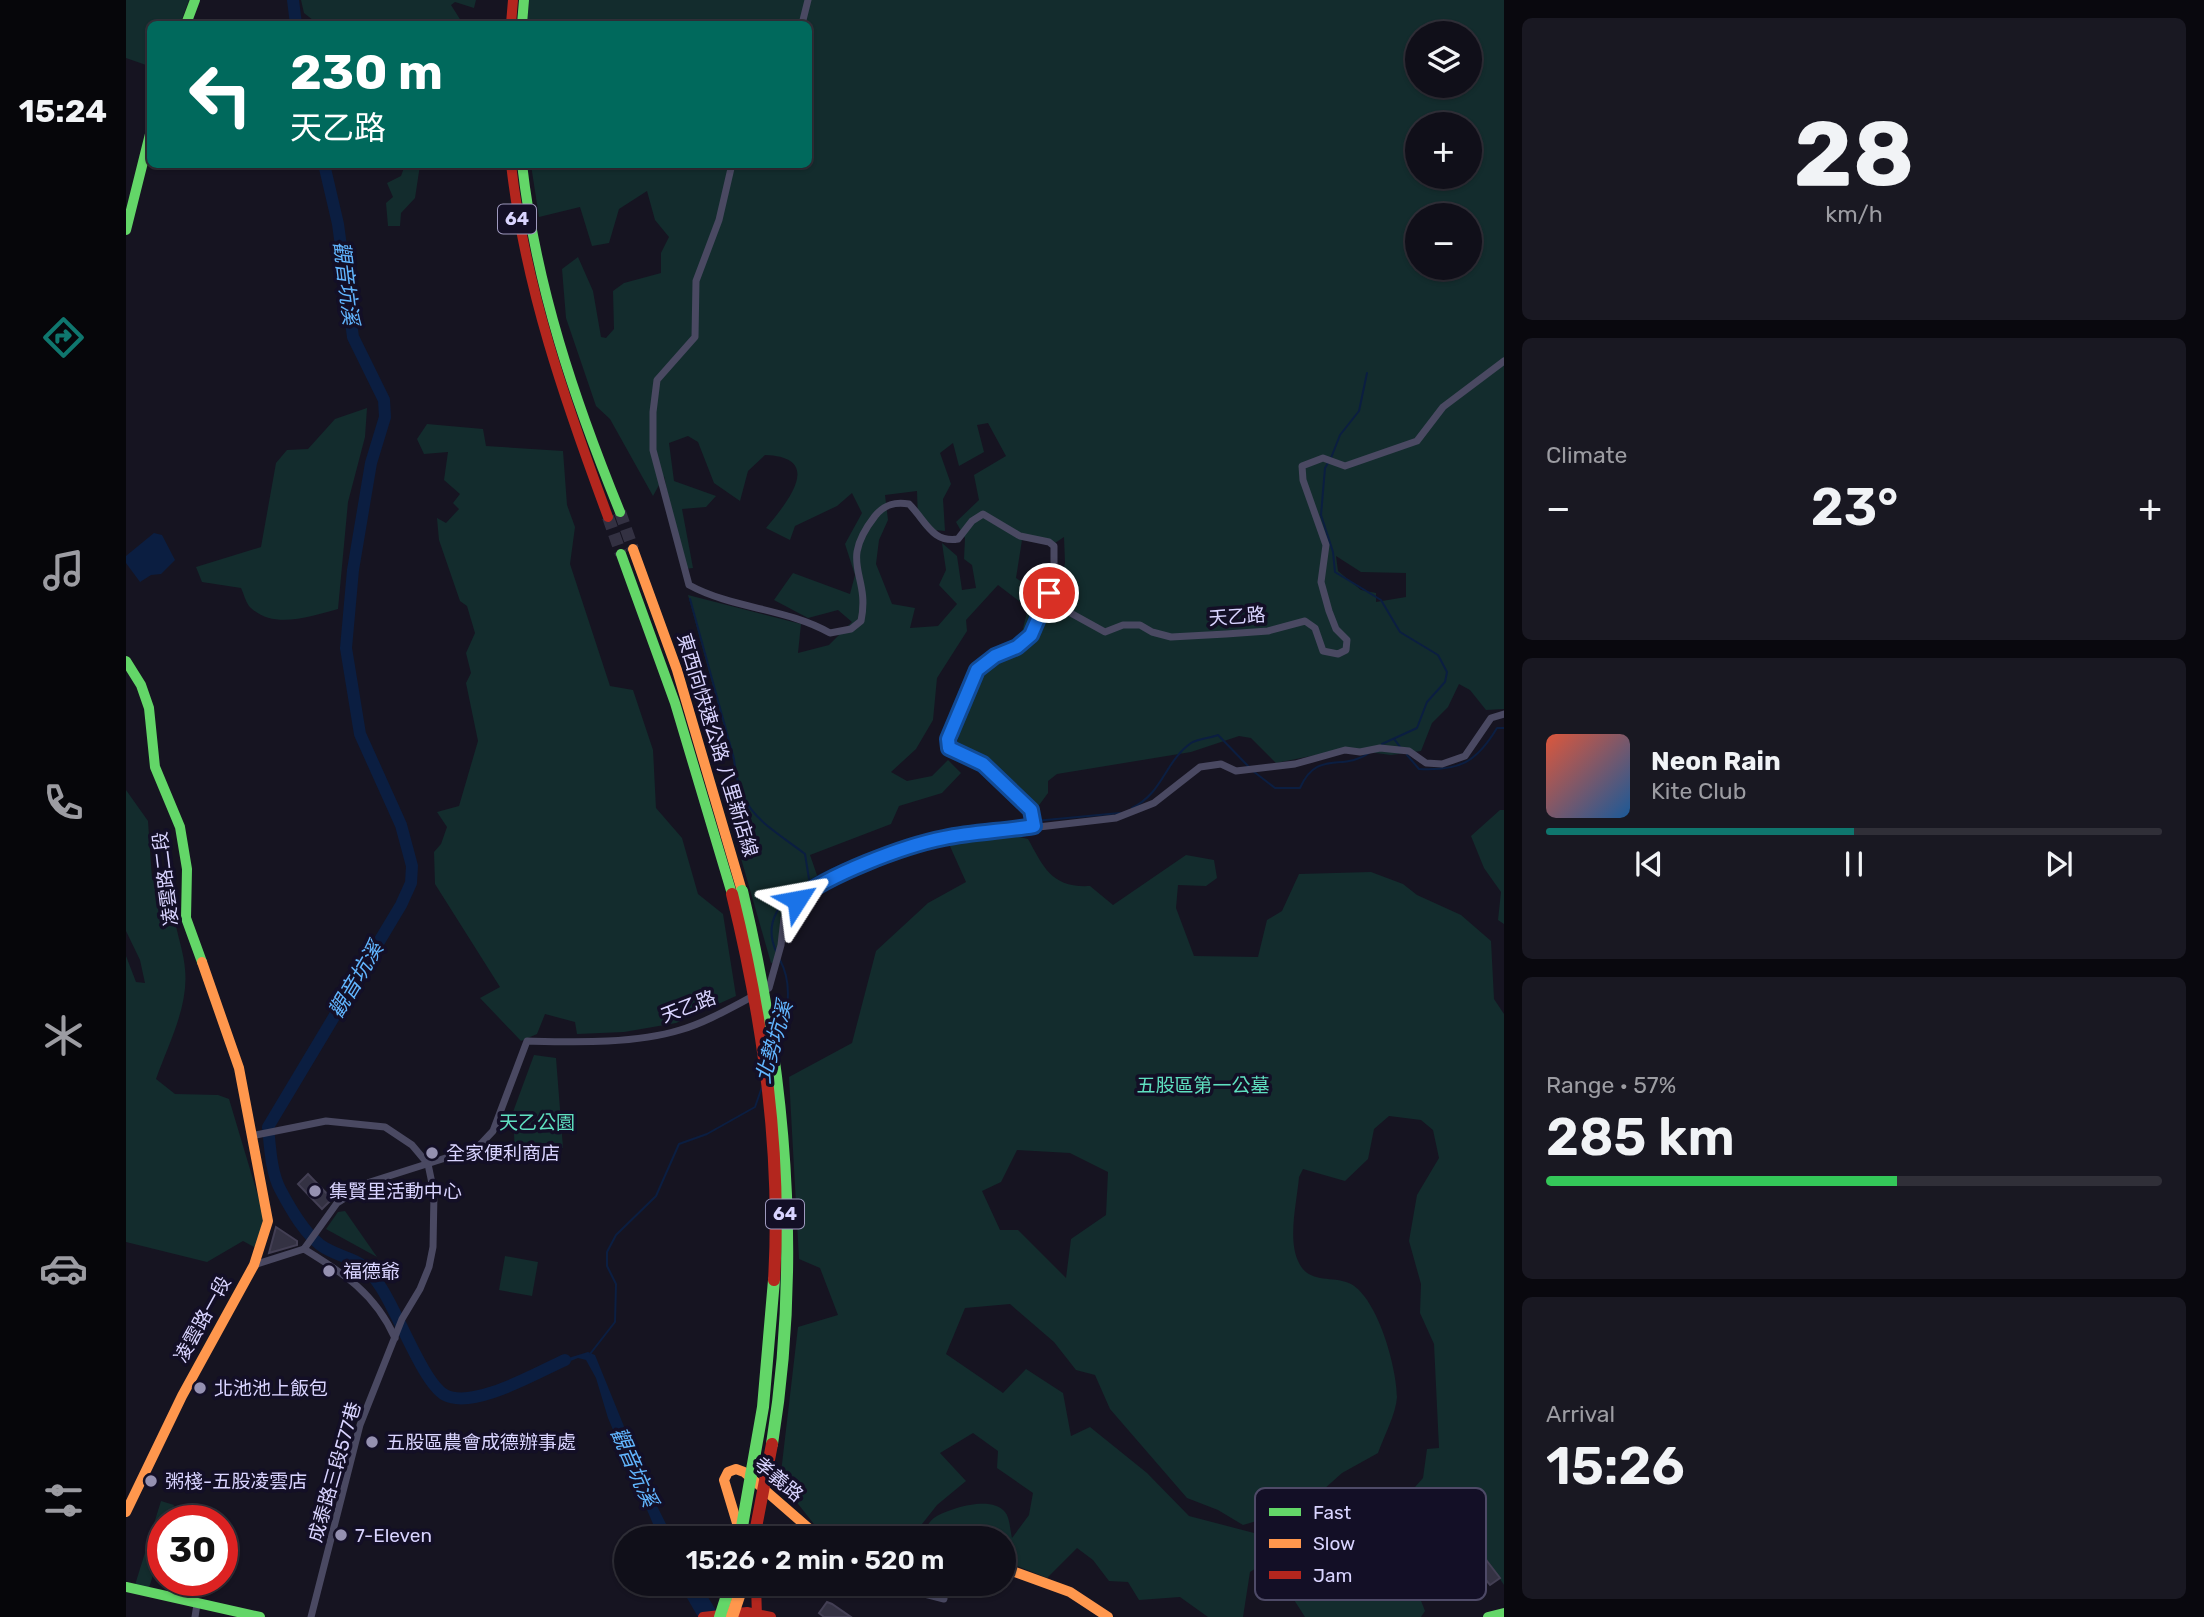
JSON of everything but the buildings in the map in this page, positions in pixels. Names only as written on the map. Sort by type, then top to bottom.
[{"type":"main road","points":[[187,21],[195,0]]},
{"type":"main road","points":[[511,21],[513,0]]},
{"type":"main road","points":[[522,21],[524,0]]},
{"type":"main road","points":[[128,225],[147,146]]},
{"type":"main road","name":"64","points":[[512,168],[533,272],[548,329],[580,430],[614,514]]},
{"type":"main road","name":"64","points":[[522,168],[533,272]]},
{"type":"main road","name":"東西向快速公路 八里新店線","points":[[627,551],[677,670],[737,893],[760,1020],[774,1211],[772,1337],[764,1408],[743,1526]]},
{"type":"main road","name":"凌雲路二段","points":[[126,662],[141,685],[149,708],[155,767],[180,827],[187,869],[186,918],[239,1068],[255,1135]]},
{"type":"main road","name":"東西向快速公路 八里新店線","points":[[737,893],[757,947],[770,1020],[785,1200],[785,1296],[778,1397],[756,1526]]},
{"type":"main road","name":"凌雲路一段","points":[[126,1512],[182,1396],[254,1265],[268,1221],[255,1135]]},
{"type":"main road","name":"孝義路","points":[[737,1526],[724,1480],[728,1472],[736,1469],[744,1472],[806,1526]]},
{"type":"main road","points":[[1016,1572],[1070,1592],[1108,1617]]},
{"type":"main road","points":[[126,1587],[196,1611],[260,1617]]},
{"type":"main road","points":[[728,1616],[729,1596]]},
{"type":"main road","points":[[728,1616],[737,1596]]},
{"type":"main road","points":[[757,1596],[758,1615]]},
{"type":"main road","points":[[1488,1617],[1504,1613]]},
{"type":"main road","points":[[703,1617],[771,1617]]},
{"type":"street","points":[[803,21],[808,0]]},
{"type":"street","points":[[731,168],[719,220],[696,281],[695,337],[657,380],[653,412],[653,450],[689,585],[717,597],[806,619],[830,633],[851,629],[862,621],[865,603],[854,552],[860,534],[882,508],[897,502],[909,505],[936,537],[947,541],[958,539],[972,521],[983,514],[1020,536],[1049,542],[1054,546],[1054,566],[1049,577],[1049,593],[1031,635],[1017,647],[995,656],[977,670],[948,739],[949,748],[983,764],[1031,810],[1034,826]]},
{"type":"street","name":"天乙路","points":[[1054,566],[1067,611],[1105,632],[1123,625],[1140,625],[1152,632],[1171,637],[1226,634],[1268,631],[1305,621],[1315,628],[1319,646],[1323,651],[1341,653],[1346,650],[1347,640],[1336,628],[1321,582],[1326,545],[1303,480],[1305,462],[1323,458],[1345,466],[1417,441],[1443,407],[1504,361]]},
{"type":"street","name":"天乙路","points":[[304,1249],[337,1203],[370,1182],[477,1149],[486,1142],[493,1131],[527,1041],[664,1034],[691,1026],[769,988],[781,944],[784,918],[797,900],[811,888],[917,845],[944,838],[1105,820],[1132,813],[1161,799],[1200,767],[1208,764],[1221,764],[1236,771],[1295,765],[1345,750],[1360,752],[1380,748],[1409,751],[1426,763],[1451,762],[1471,749],[1491,718],[1504,714]]},
{"type":"street","points":[[255,1135],[326,1121],[385,1128],[398,1133],[428,1164]]},
{"type":"street","name":"成泰路三段577巷","points":[[311,1617],[360,1425],[402,1319],[420,1289],[433,1247],[434,1193],[428,1164]]},
{"type":"street","points":[[254,1265],[304,1249],[351,1278],[388,1322],[395,1338]]},
{"type":"street","points":[[932,1596],[944,1599]]},
{"type":"green space","points":[[126,0],[189,0],[181,21],[147,21],[147,64],[126,58]]},
{"type":"green space","points":[[301,0],[476,0],[474,8],[455,2],[451,5],[461,21],[314,21],[304,13]]},
{"type":"green space","points":[[529,0],[1504,0],[1504,709],[1486,710],[1470,690],[1459,684],[1448,707],[1432,723],[1421,751],[1391,755],[1346,749],[1276,763],[1251,738],[1239,736],[1191,752],[1057,774],[1048,781],[1048,793],[1037,808],[1021,800],[998,775],[965,760],[957,744],[968,690],[986,665],[1019,645],[1028,608],[998,585],[966,620],[967,631],[937,678],[933,720],[916,749],[891,772],[907,781],[932,776],[948,760],[961,773],[942,793],[899,806],[891,824],[810,855],[819,881],[787,909],[779,961],[771,963],[732,827],[749,818],[688,595],[801,624],[798,653],[829,645],[852,622],[838,610],[808,618],[774,600],[793,573],[850,594],[855,575],[845,544],[862,513],[852,493],[837,506],[795,526],[790,540],[766,528],[791,495],[797,473],[794,464],[783,458],[765,455],[748,471],[740,501],[714,483],[698,442],[688,436],[669,443],[674,481],[716,496],[706,507],[682,509],[693,568],[684,569],[664,476],[653,496],[610,419],[596,406],[566,318],[562,269],[578,257],[593,291],[601,337],[606,338],[614,329],[613,291],[624,283],[661,273],[661,253],[669,237],[655,220],[647,191],[619,209],[609,243],[592,246],[580,207],[539,217],[531,168],[812,168],[812,21],[527,21]],"holes":[[[988,423],[1006,456],[974,475],[979,500],[956,522],[965,538],[964,559],[972,565],[976,588],[962,590],[957,556],[942,543],[946,570],[939,585],[957,604],[938,626],[910,628],[915,608],[892,604],[876,564],[879,540],[888,520],[885,495],[917,491],[918,520],[925,529],[945,531],[943,499],[951,484],[940,453],[953,443],[959,466],[984,452],[977,425]],[[1064,537],[1065,563],[1059,588],[1041,595],[1016,578],[1022,540],[1052,545]],[[1336,556],[1361,572],[1406,573],[1406,597],[1376,602],[1376,593],[1361,590],[1338,571]]]},
{"type":"green space","points":[[404,168],[420,168],[415,198],[401,213],[400,226],[388,226],[386,203],[393,197],[387,183],[401,176]]},
{"type":"green space","points":[[367,408],[365,437],[348,502],[338,609],[305,618],[270,618],[260,615],[249,606],[241,588],[202,582],[196,567],[261,547],[276,463],[287,450],[308,449],[335,419]]},
{"type":"green space","points":[[427,424],[483,429],[486,446],[563,451],[567,505],[575,527],[570,564],[610,686],[633,690],[653,750],[656,808],[682,838],[698,894],[723,914],[736,996],[676,1023],[624,1032],[577,1034],[575,1022],[545,1014],[537,1034],[521,1041],[480,998],[500,987],[435,884],[434,852],[441,844],[447,827],[437,812],[459,806],[478,741],[466,683],[471,673],[466,653],[475,633],[467,606],[460,601],[439,540],[437,518],[446,523],[459,509],[453,503],[460,494],[444,480],[448,452],[424,454],[417,439]]},
{"type":"green space","points":[[126,790],[148,821],[152,879],[174,896],[174,916],[184,958],[185,983],[181,1011],[156,1079],[175,1094],[218,1095],[229,1099],[264,1216],[256,1248],[243,1241],[207,1262],[126,1242],[126,956],[136,982],[145,983],[140,960],[126,931]]},
{"type":"green space","points":[[1500,810],[1504,810],[1504,924],[1498,920],[1501,892],[1484,868],[1471,836]]},
{"type":"green space","name":"五股區第一公墓","points":[[1006,834],[1028,839],[1039,859],[1058,880],[1077,886],[1090,886],[1113,905],[1186,855],[1214,860],[1217,878],[1206,886],[1178,885],[1176,908],[1194,956],[1258,957],[1267,920],[1282,911],[1299,874],[1371,872],[1403,884],[1417,895],[1461,915],[1491,941],[1494,999],[1504,1014],[1504,1585],[1486,1558],[1486,1488],[1414,1488],[1423,1478],[1427,1449],[1439,1448],[1434,1344],[1420,1313],[1421,1284],[1409,1241],[1417,1195],[1439,1158],[1433,1130],[1421,1120],[1389,1116],[1374,1129],[1368,1159],[1345,1181],[1303,1169],[1299,1177],[1293,1232],[1295,1254],[1299,1263],[1309,1274],[1344,1281],[1361,1292],[1370,1304],[1384,1335],[1396,1384],[1396,1404],[1378,1453],[1342,1473],[1325,1488],[1255,1488],[1255,1521],[1243,1525],[1218,1510],[1187,1498],[1110,1409],[1095,1375],[1076,1370],[1054,1342],[1010,1304],[965,1308],[946,1354],[1003,1393],[1026,1369],[1063,1393],[1071,1436],[1090,1427],[1147,1473],[1189,1516],[1255,1533],[1255,1569],[1250,1572],[1243,1617],[1208,1617],[1180,1597],[1139,1600],[1128,1582],[1109,1581],[1093,1560],[1077,1548],[1047,1578],[1016,1565],[1016,1533],[1029,1515],[1033,1493],[997,1468],[998,1451],[973,1433],[940,1453],[966,1481],[937,1505],[920,1526],[815,1526],[780,1481],[798,1327],[838,1315],[820,1268],[799,1259],[789,1077],[852,1043],[876,951],[928,903],[966,882],[949,844]],"holes":[[[1017,1150],[1070,1153],[1108,1172],[1106,1215],[1071,1239],[1066,1278],[1018,1230],[1000,1230],[982,1191],[1001,1182]]]},
{"type":"green space","name":"天乙公園","points":[[534,1055],[556,1058],[563,1148],[515,1155],[513,1112]]},
{"type":"green space","points":[[345,1211],[377,1257],[326,1229],[338,1212]]},
{"type":"green space","points":[[505,1256],[538,1262],[532,1296],[499,1290]]},
{"type":"green space","name":"五股區第一公墓","points":[[991,1504],[999,1507],[1008,1517],[1010,1526],[927,1526],[943,1513],[971,1505]]},
{"type":"green space","points":[[147,1546],[147,1588],[135,1585]]},
{"type":"green space","name":"五股區第一公墓","points":[[1294,1600],[1421,1600],[1425,1611],[1421,1617],[1305,1617]]},
{"type":"water","points":[[154,533],[162,535],[175,560],[161,574],[151,575],[140,582],[126,563],[126,556]]},
{"type":"water","points":[[588,1352],[595,1355],[647,1483],[652,1485],[652,1496],[667,1526],[654,1526],[608,1418],[596,1378],[586,1360],[578,1358],[553,1368],[549,1364]]},
{"type":"water","points":[[686,1596],[707,1596],[720,1617],[698,1617]]},
{"type":"waterway","name":"觀音坑溪","points":[[293,0],[296,21]]},
{"type":"waterway","name":"觀音坑溪","points":[[325,168],[338,224],[353,337],[384,400],[385,417],[371,463],[353,570],[346,648],[360,734],[401,825],[412,866],[411,883],[401,905],[268,1127],[273,1167],[284,1197],[311,1237],[334,1253],[361,1264],[373,1276],[387,1297],[428,1376],[445,1395],[472,1398],[488,1394],[565,1360]]},
{"type":"waterway","points":[[1331,458],[1340,435],[1359,411],[1367,373]]},
{"type":"waterway","points":[[1328,463],[1325,468],[1321,515],[1333,552],[1335,572],[1381,600],[1400,632],[1438,655],[1447,672],[1445,682],[1427,702],[1417,728],[1382,744]]},
{"type":"waterway","points":[[690,599],[741,792],[748,805],[766,825],[805,854],[809,879]]},
{"type":"waterway","name":"北勢坑溪","points":[[1407,755],[1419,769],[1456,766],[1474,757],[1497,728],[1504,728]]},
{"type":"waterway","name":"北勢坑溪","points":[[1132,808],[1151,794],[1182,750],[1197,740],[1218,735],[1249,767]]},
{"type":"waterway","name":"北勢坑溪","points":[[1394,739],[1401,748]]},
{"type":"waterway","name":"北勢坑溪","points":[[1253,771],[1275,788],[1300,788],[1314,769],[1369,753]]},
{"type":"waterway","name":"北勢坑溪","points":[[1035,821],[1120,813]]},
{"type":"waterway","name":"北勢坑溪","points":[[776,951],[773,920],[791,894],[825,873],[868,855],[916,841],[1030,821]]},
{"type":"waterway","name":"北勢坑溪","points":[[778,1042],[788,1001],[787,980],[780,960]]},
{"type":"waterway","name":"北勢坑溪","points":[[590,1354],[615,1322],[616,1284],[607,1266],[607,1252],[616,1235],[656,1196],[679,1144],[707,1134],[755,1107],[762,1087]]},
{"type":"tunnel","points":[[620,512],[633,549]]},
{"type":"tunnel","points":[[608,517],[621,554]]},
{"type":"traffic: fast","points":[[187,21],[195,0]]},
{"type":"traffic: fast","points":[[522,21],[524,0]]},
{"type":"traffic: fast","points":[[126,230],[147,146]]},
{"type":"traffic: fast","points":[[523,168],[537,254],[559,341],[587,427],[620,512]]},
{"type":"traffic: fast","points":[[621,554],[675,703],[732,894]]},
{"type":"traffic: fast","points":[[126,661],[141,685],[149,708],[155,767],[180,827],[187,869],[186,918],[202,962]]},
{"type":"traffic: fast","points":[[742,891],[769,1027],[784,1166],[786,1305],[772,1444]]},
{"type":"traffic: fast","points":[[742,1526],[763,1407],[774,1280]]},
{"type":"traffic: fast","points":[[126,1587],[260,1617]]},
{"type":"traffic: fast","points":[[720,1617],[727,1596]]},
{"type":"traffic: fast","points":[[1488,1617],[1504,1613]]},
{"type":"traffic: slow","points":[[633,549],[677,670],[742,891]]},
{"type":"traffic: slow","points":[[126,1512],[182,1396],[254,1265],[268,1221],[239,1068],[202,962]]},
{"type":"traffic: slow","points":[[738,1526],[724,1480],[728,1472],[736,1469],[744,1472],[806,1526]]},
{"type":"traffic: slow","points":[[1016,1572],[1070,1592],[1108,1617]]},
{"type":"traffic: slow","points":[[732,1617],[739,1596]]},
{"type":"traffic: jam","points":[[511,21],[513,0]]},
{"type":"traffic: jam","points":[[512,168],[526,255],[549,343],[608,517]]},
{"type":"traffic: jam","points":[[732,894],[753,989],[768,1085],[775,1182],[774,1280]]},
{"type":"traffic: jam","points":[[756,1526],[772,1444]]},
{"type":"traffic: jam","points":[[756,1596],[757,1617]]},
{"type":"traffic: jam","points":[[703,1617],[747,1612],[771,1617]]},
{"type":"place","name":"全家便利商店","points":[[432,1153]]},
{"type":"place","name":"集賢里活動中心","points":[[315,1191]]},
{"type":"place","name":"福德爺","points":[[329,1271]]},
{"type":"place","name":"北池池上飯包","points":[[200,1388]]},
{"type":"place","name":"五股區農會成德辦事處","points":[[372,1442]]},
{"type":"place","name":"粥棧-五股凌雲店","points":[[151,1481]]},
{"type":"place","name":"7-Eleven","points":[[341,1535]]},
{"type":"route","points":[[797,900],[825,881],[917,845],[944,838],[1034,826],[1031,810],[983,764],[949,748],[948,739],[977,670],[995,656],[1017,647],[1031,635],[1049,593]]}]
